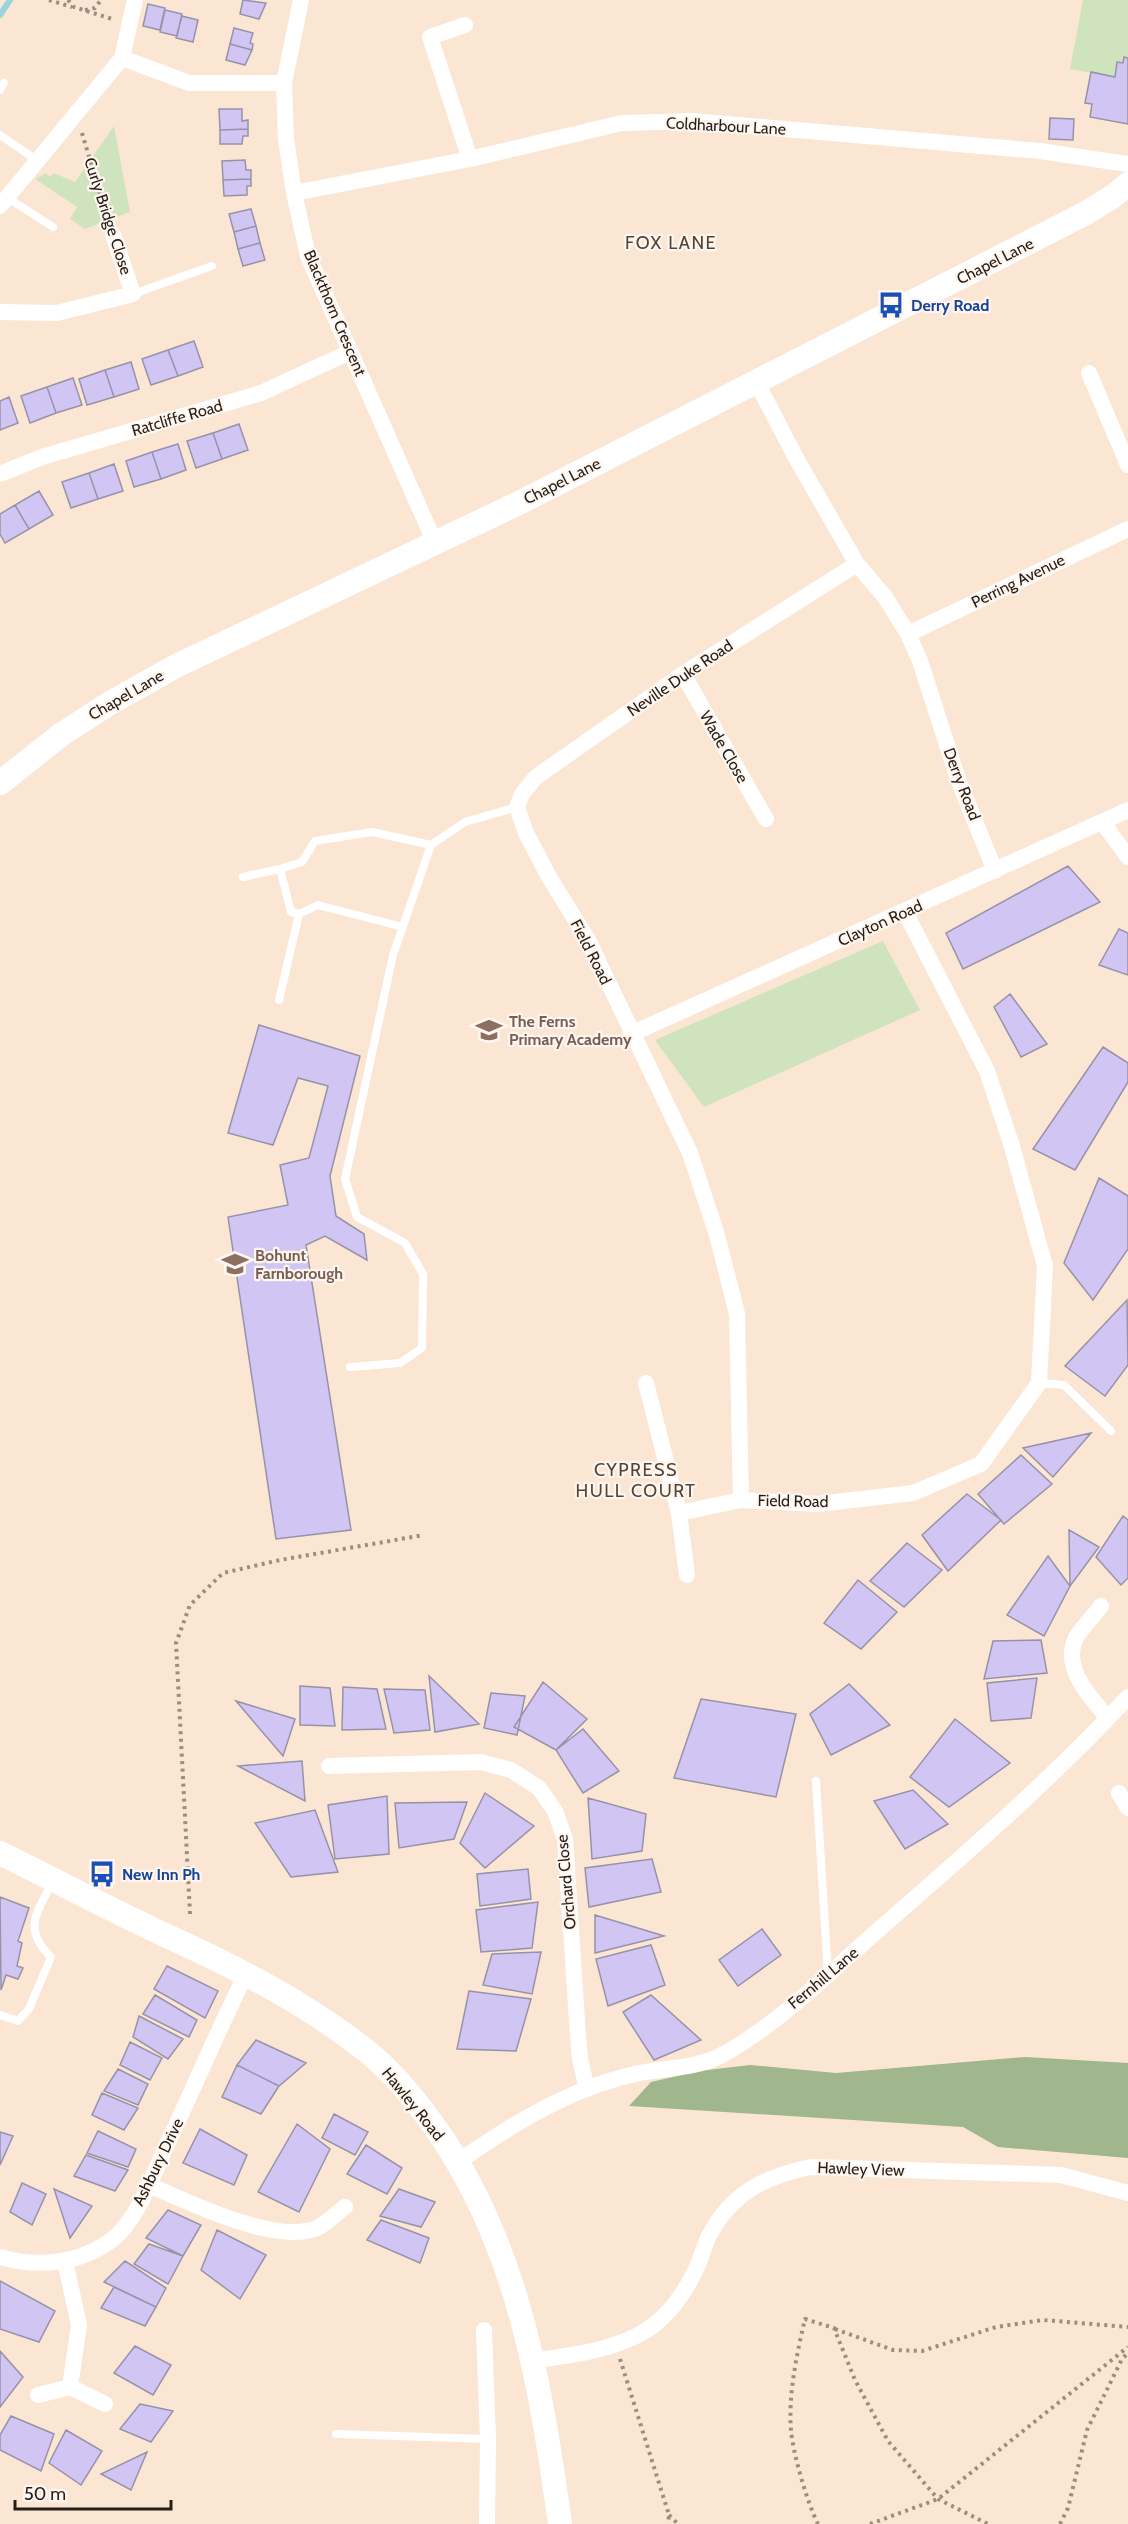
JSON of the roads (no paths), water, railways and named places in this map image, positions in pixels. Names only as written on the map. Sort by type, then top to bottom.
[{"type":"street","points":[[4,202],[75,112],[122,58],[135,0]]},
{"type":"street","name":"Blackthorn Crescent","points":[[301,0],[284,83],[286,139],[294,193],[308,256],[435,543]]},
{"type":"street","points":[[465,25],[430,37],[470,159]]},
{"type":"street","points":[[122,58],[189,83],[284,83]]},
{"type":"street","name":"Coldharbour Lane","points":[[294,193],[470,159],[622,123],[692,121],[1040,151],[1128,164]]},
{"type":"street","name":"Chapel Lane","points":[[0,783],[62,734],[110,703],[176,666],[519,503],[757,383],[1086,213],[1112,197],[1128,183]]},
{"type":"street","name":"Curly Bridge Close","points":[[0,312],[57,313],[133,294],[113,235]]},
{"type":"street","name":"Ratcliffe Road","points":[[0,474],[42,457],[261,393],[350,352]]},
{"type":"street","points":[[1089,373],[1128,465]]},
{"type":"street","name":"Derry Road","points":[[757,383],[796,458],[857,564],[885,597],[908,634],[920,661],[958,779],[995,871]]},
{"type":"street","name":"Perring Avenue","points":[[908,634],[1128,529]]},
{"type":"street","name":"Neville Duke Road","points":[[517,807],[522,794],[536,777],[683,674],[857,564]]},
{"type":"street","name":"Wade Close","points":[[683,674],[766,819]]},
{"type":"street","name":"Field Road","points":[[517,807],[526,833],[549,877],[588,940],[631,1034],[690,1153],[717,1234],[736,1314],[741,1500],[818,1504],[913,1493],[981,1464],[1039,1383]]},
{"type":"street","name":"Clayton Road","points":[[631,1034],[1128,810]]},
{"type":"street","points":[[1103,823],[1128,856]]},
{"type":"street","points":[[905,912],[987,1071],[1011,1143],[1045,1266],[1039,1383]]},
{"type":"street","points":[[646,1383],[679,1513],[687,1575]]},
{"type":"street","points":[[679,1513],[741,1500]]},
{"type":"street","points":[[1101,1606],[1076,1637],[1072,1661],[1083,1688],[1108,1718]]},
{"type":"street","name":"Fernhill Lane","points":[[458,2162],[529,2116],[587,2089],[632,2074],[689,2066],[719,2057],[771,2021],[968,1852],[1128,1697]]},
{"type":"street","name":"Orchard Close","points":[[329,1766],[481,1762],[511,1770],[539,1788],[555,1810],[566,1839],[580,2058],[587,2089]]},
{"type":"street","points":[[1119,1793],[1128,1808]]},
{"type":"street","name":"Hawley Road","points":[[0,1852],[300,2003],[370,2054],[400,2083],[430,2120],[472,2186],[506,2266],[521,2310],[532,2361],[560,2524]]},
{"type":"street","name":"Ashbury Drive","points":[[0,2257],[39,2264],[65,2261],[87,2253],[114,2238],[149,2185],[246,1974]]},
{"type":"street","name":"Hawley View","points":[[532,2361],[591,2352],[648,2329],[672,2308],[687,2288],[708,2236],[736,2197],[756,2184],[783,2172],[811,2166],[1061,2175],[1128,2193]]},
{"type":"street","points":[[149,2185],[216,2213],[287,2234],[314,2230],[345,2207]]},
{"type":"street","points":[[65,2261],[79,2325],[70,2386]]},
{"type":"street","points":[[484,2330],[488,2439],[487,2524]]},
{"type":"street","points":[[38,2395],[70,2386],[105,2404]]},
{"type":"lane","points":[[0,135],[38,161]]},
{"type":"lane","points":[[4,202],[53,227]]},
{"type":"lane","points":[[133,294],[212,266]]},
{"type":"lane","points":[[350,1367],[400,1363],[422,1348],[423,1274],[405,1243],[357,1217],[345,1179],[393,955],[431,845],[465,822],[517,807]]},
{"type":"lane","points":[[243,877],[302,862],[315,841],[372,832],[431,845]]},
{"type":"lane","points":[[280,869],[291,912],[299,914],[318,905],[403,927]]},
{"type":"lane","points":[[279,1000],[299,914]]},
{"type":"lane","points":[[1039,1383],[1064,1385],[1111,1431]]},
{"type":"lane","points":[[816,1781],[828,1974]]},
{"type":"lane","points":[[0,2015],[18,2021],[29,2009],[51,1958],[38,1944],[33,1922],[53,1879]]},
{"type":"lane","points":[[336,2434],[488,2439]]},
{"type":"waterway","points":[[0,15],[10,0]]},
{"type":"place","name":"Derry Road","points":[[891,305]]},
{"type":"place","name":"The Ferns Primary Academy","points":[[489,1030]]},
{"type":"place","name":"Bohunt Farnborough","points":[[235,1264]]},
{"type":"place","name":"New Inn Ph","points":[[102,1874]]},
{"type":"district","name":"FOX LANE","points":[[671,243]]},
{"type":"district","name":"CYPRESS HULL COURT","points":[[636,1480]]}]
